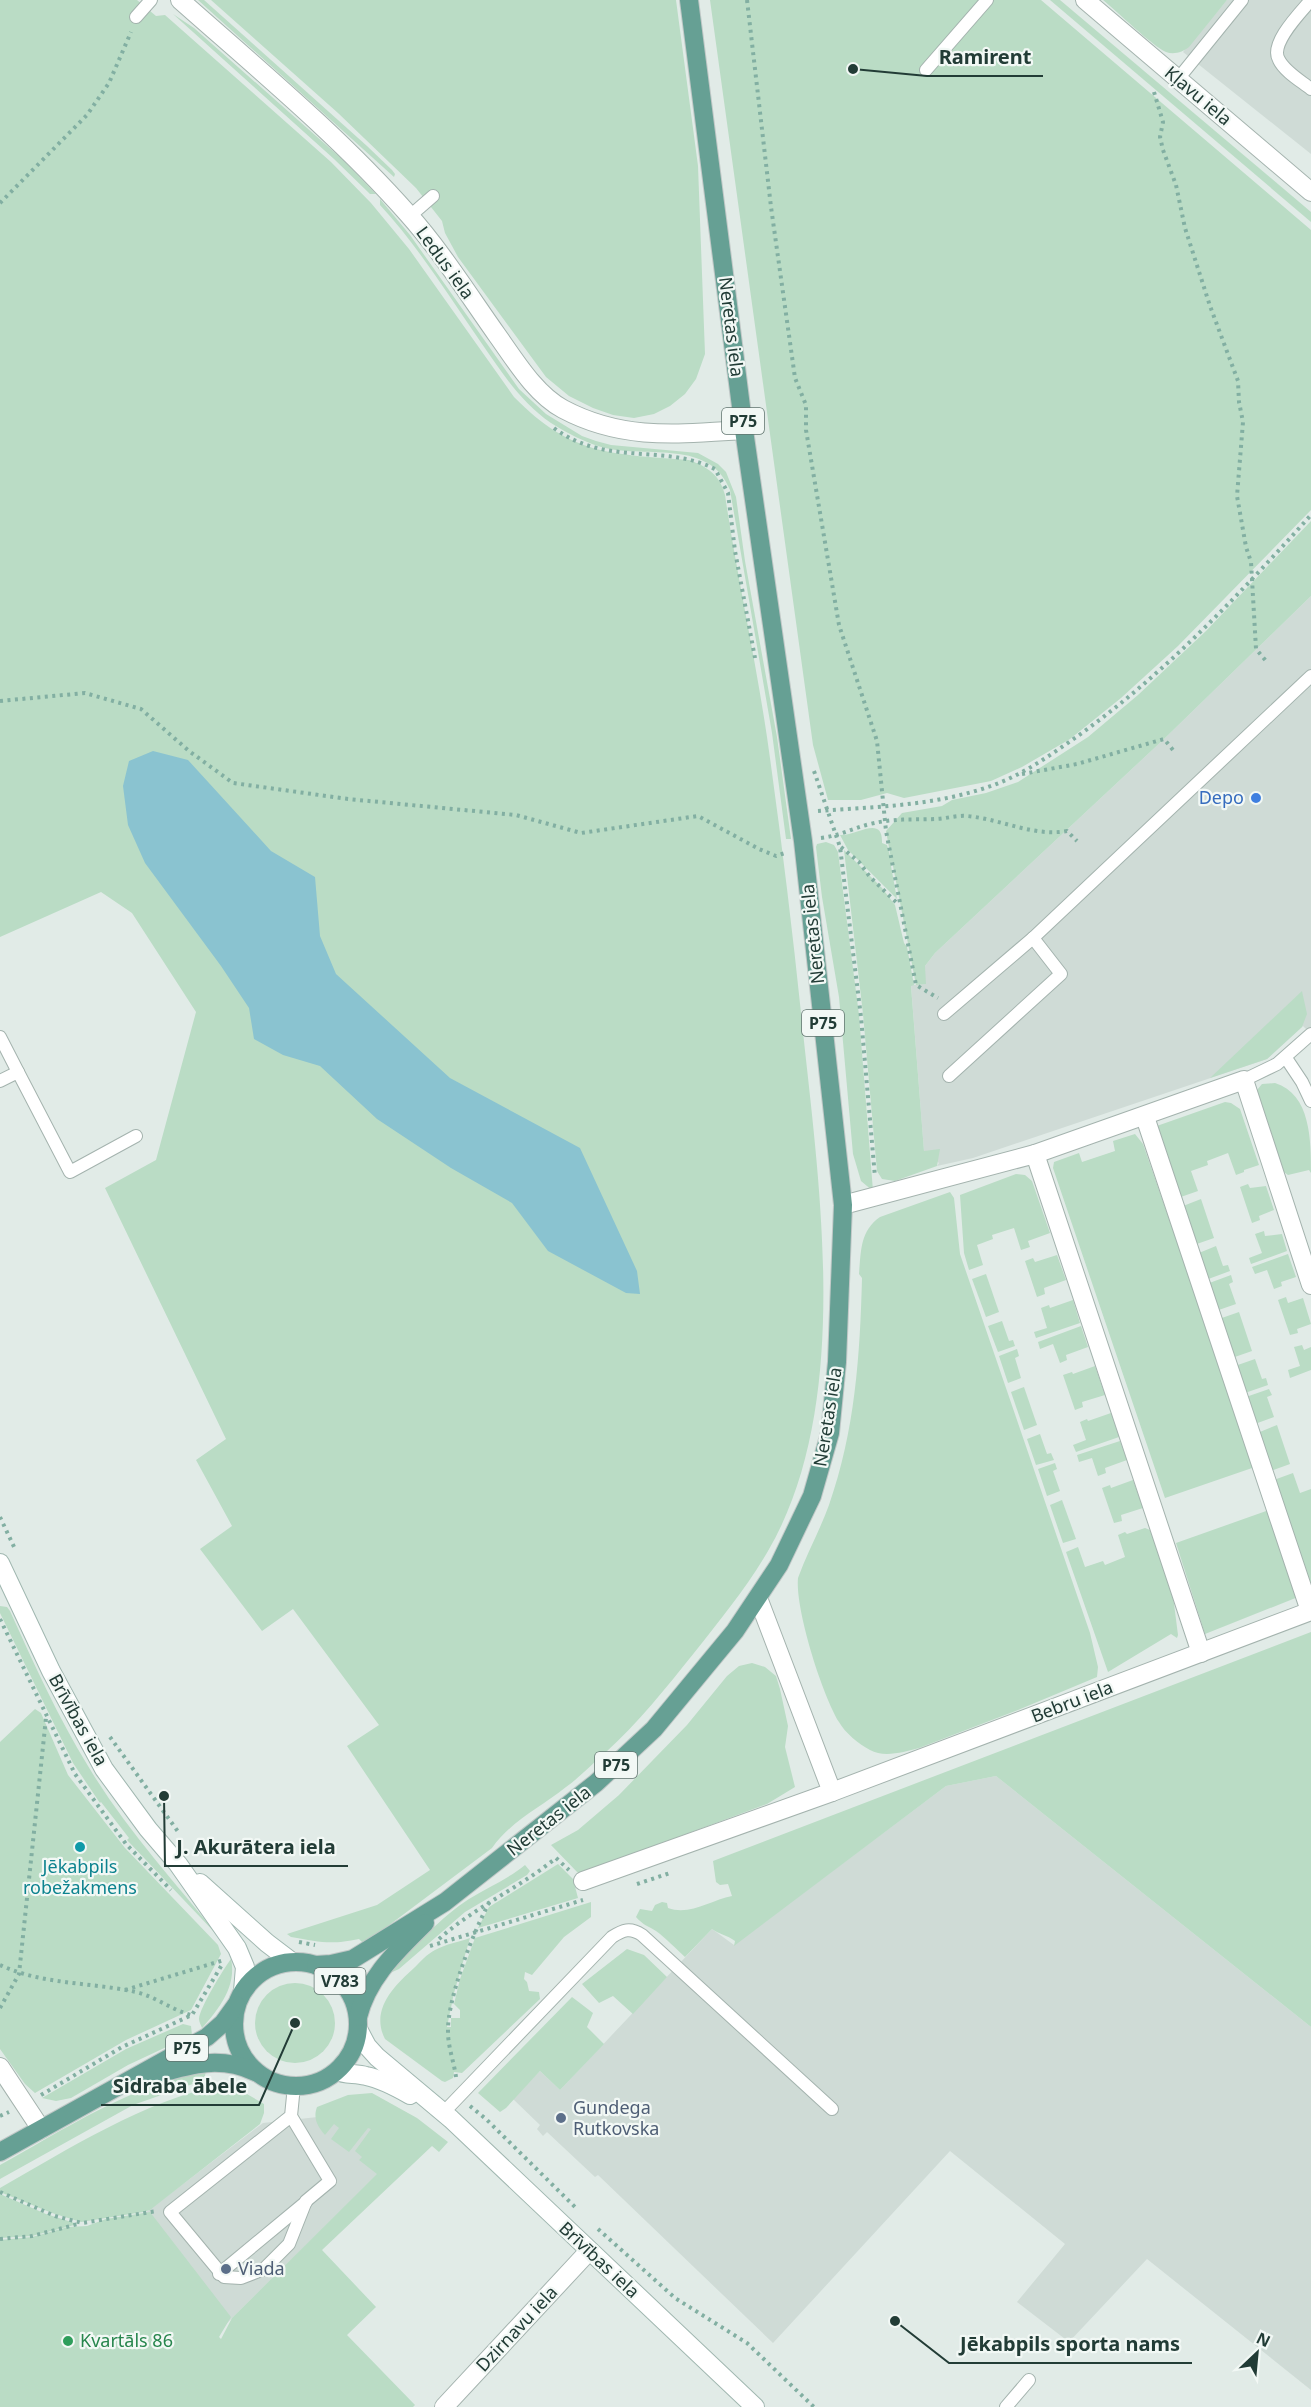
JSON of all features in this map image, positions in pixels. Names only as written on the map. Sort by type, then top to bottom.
[{"type":"main road","name":"Neretas iela","points":[[445,1902],[596,1784],[668,1713],[710,1664],[758,1598],[796,1533],[812,1496],[830,1433],[837,1362],[843,1205],[799,813],[744,430],[689,0]]},
{"type":"main road","name":"P75","points":[[316,1965],[353,1959],[445,1902]]},
{"type":"main road","points":[[126,2083],[213,2062],[234,2064],[271,2081],[294,2086],[317,2083],[337,2071],[352,2052],[367,1991],[380,1970],[445,1902]]},
{"type":"main road","name":"V783","points":[[241,1996],[250,1981],[270,1967],[292,1962],[316,1965],[336,1976],[345,1985],[351,1995],[358,2023]]},
{"type":"main road","name":"P75","points":[[0,2152],[214,2032],[231,2013],[241,1996]]},
{"type":"main road","points":[[241,1996],[234,2024],[235,2036],[244,2058],[260,2075]]},
{"type":"street","name":"Ledus iela","points":[[180,0],[348,150],[410,216],[512,356],[538,388],[560,407],[586,420],[634,433],[680,434],[744,430]]},
{"type":"street","name":"Kļavu iela","points":[[1085,0],[1311,192]]},
{"type":"street","points":[[843,1205],[1035,1154],[1145,1117],[1244,1080],[1311,1285]]},
{"type":"street","points":[[1145,1117],[1310,1611]]},
{"type":"street","points":[[1035,1154],[1201,1653]]},
{"type":"street","name":"Brīvības iela","points":[[0,1563],[51,1671],[104,1769],[148,1829],[178,1864]]},
{"type":"street","points":[[758,1598],[832,1792]]},
{"type":"street","name":"Bebru iela","points":[[583,1881],[832,1792],[1310,1611]]},
{"type":"street","points":[[178,1864],[243,1959],[246,1974],[241,1996]]},
{"type":"street","name":"V783","points":[[178,1864],[292,1962]]},
{"type":"street","name":"V783","points":[[358,2023],[367,2046],[377,2057],[444,2112]]},
{"type":"street","points":[[0,2067],[17,2108],[40,2129]]},
{"type":"street","points":[[337,2071],[380,2080],[444,2112]]},
{"type":"street","name":"Brīvības iela","points":[[444,2112],[755,2407]]},
{"type":"street","name":"Dzirnavu iela","points":[[444,2407],[589,2250]]},
{"type":"lane","points":[[136,17],[151,0]]},
{"type":"lane","points":[[926,70],[987,0]]},
{"type":"lane","points":[[1178,79],[1242,0]]},
{"type":"lane","points":[[1311,0],[1282,36],[1277,45],[1276,54],[1286,69],[1311,89]]},
{"type":"lane","points":[[410,216],[433,196]]},
{"type":"lane","points":[[944,1008],[1033,938],[1311,676]]},
{"type":"lane","points":[[948,1076],[1061,974],[1033,938]]},
{"type":"lane","points":[[1244,1080],[1268,1070],[1286,1058],[1311,1034]]},
{"type":"lane","points":[[0,1037],[70,1172],[136,1136]]},
{"type":"lane","points":[[1286,1058],[1311,1101]]},
{"type":"lane","points":[[0,1081],[18,1072]]},
{"type":"lane","points":[[444,2112],[612,1937],[626,1929],[632,1929],[642,1935],[832,2109]]},
{"type":"lane","points":[[219,2274],[330,2181],[291,2116],[294,2086]]},
{"type":"lane","points":[[291,2116],[170,2212],[219,2274],[234,2279],[264,2269],[289,2244],[306,2201]]},
{"type":"lane","points":[[1006,2407],[1029,2380]]},
{"type":"path","points":[[747,0],[771,207],[795,378],[806,405],[806,430],[839,625],[877,741],[885,821],[916,985],[944,1008]]},
{"type":"path","points":[[0,203],[87,115],[109,83],[129,41],[136,17]]},
{"type":"path","points":[[1154,92],[1163,122],[1160,137],[1176,185],[1185,228],[1210,306],[1238,381],[1243,422],[1237,496],[1251,562],[1256,649],[1266,661]]},
{"type":"path","points":[[799,813],[917,804],[984,789],[1018,775],[1050,756],[1099,721],[1131,694],[1252,578],[1311,515]]},
{"type":"path","points":[[0,701],[85,693],[141,709],[189,751],[234,783],[348,799],[516,815],[581,833],[698,816],[776,856],[788,853],[787,849]]},
{"type":"path","points":[[1018,775],[1077,764],[1164,740],[1173,750]]},
{"type":"path","points":[[876,1196],[861,1017],[840,847],[836,837],[868,824],[885,821],[965,815],[1043,833],[1067,831],[1077,842]]},
{"type":"path","points":[[840,847],[859,862],[870,877],[901,906]]},
{"type":"path","points":[[0,1517],[16,1554]]},
{"type":"path","points":[[0,2008],[19,1974],[46,1716]]},
{"type":"path","points":[[105,1730],[183,1839]]},
{"type":"path","points":[[422,1953],[430,1946],[470,1913],[533,1876],[556,1858],[583,1881],[588,1899],[430,1946]]},
{"type":"path","points":[[491,1901],[474,1933],[459,1976],[447,2031],[458,2097],[486,2119],[579,2211]]},
{"type":"path","points":[[123,1990],[213,1965],[225,1959]]},
{"type":"path","points":[[0,1965],[19,1974],[149,1996],[180,2012],[192,2015],[122,2047],[0,2116]]},
{"type":"path","points":[[5,2105],[17,2108]]},
{"type":"path","points":[[0,2192],[55,2216],[81,2223]]},
{"type":"path","points":[[0,2239],[32,2236],[81,2223],[149,2211],[170,2212]]},
{"type":"path","points":[[596,2227],[675,2298],[747,2343],[814,2407]]},
{"type":"shaded area","points":[[1227,0],[1311,0],[1311,154],[1183,52]]},
{"type":"shaded area","points":[[1311,596],[1311,1034],[1303,1026],[1267,1059],[973,1158],[937,1166],[939,1163],[924,1151],[911,985],[925,984],[925,966],[935,953],[1164,739]]},
{"type":"shaded area","points":[[996,1776],[1311,2027],[1311,2390],[1147,2259],[1069,2342],[1017,2302],[1065,2244],[950,2151],[773,2343],[598,2175],[595,2177],[547,2132],[543,2136],[537,2129],[540,2125],[513,2099],[540,2071],[560,2090],[712,1929],[734,1945],[946,1786]]},
{"type":"shaded area","name":"Viada","points":[[363,2112],[410,2142],[217,2333],[136,2220],[263,2123]]},
{"type":"green space","points":[[0,0],[137,0],[156,16],[165,15],[331,162],[371,203],[409,249],[514,397],[535,416],[555,431],[594,448],[637,456],[689,460],[707,469],[716,477],[725,495],[772,774],[791,921],[817,1160],[822,1228],[823,1297],[820,1365],[811,1432],[794,1494],[768,1551],[733,1603],[651,1705],[617,1742],[576,1779],[517,1822],[492,1848],[364,1944],[359,1939],[325,1942],[291,1937],[287,1934],[377,1905],[430,1870],[347,1746],[379,1725],[293,1609],[262,1631],[200,1549],[232,1526],[196,1460],[226,1439],[105,1188],[156,1160],[196,1012],[132,913],[101,892],[0,937]]},
{"type":"green space","points":[[198,0],[204,0],[367,146],[392,170],[394,177]]},
{"type":"green space","points":[[211,0],[676,0],[698,166],[705,354],[696,379],[685,394],[670,406],[654,414],[634,418],[613,415],[593,408],[569,396],[546,377],[458,257],[445,233],[442,221],[416,188],[338,113]]},
{"type":"green space","points":[[710,0],[1041,0],[1311,230],[1311,510],[1178,646],[1121,698],[1070,739],[1022,767],[991,781],[904,798],[887,793],[861,800],[828,800],[813,745]]},
{"type":"green space","points":[[1050,0],[1060,0],[1311,212],[1311,222]]},
{"type":"green space","points":[[1103,0],[1227,0],[1189,47],[1181,52],[1172,53],[1152,43]]},
{"type":"green space","points":[[173,14],[194,28],[342,159],[376,194],[370,194]]},
{"type":"green space","points":[[380,199],[410,235],[519,389],[546,414],[582,436],[596,441],[611,445],[698,453],[718,464],[726,472],[736,497],[745,561],[777,737],[791,839],[786,839],[772,733],[730,490],[721,474],[708,463],[693,457],[622,451],[598,446],[570,434],[540,415],[520,396],[504,375],[420,254],[380,205]]},
{"type":"green space","points":[[1311,521],[1311,596],[1164,739],[935,953],[925,966],[926,984],[916,985],[892,861],[897,899],[848,850],[840,835],[874,828],[881,834],[882,843],[887,845],[891,859],[886,831],[902,813],[942,806],[952,800],[986,793],[1018,782],[1088,737],[1138,695],[1206,631]]},
{"type":"green space","points":[[826,842],[834,845],[838,852],[859,1015],[873,1191],[861,1181],[853,1154],[839,997],[816,847],[817,844]]},
{"type":"green space","points":[[844,850],[882,888],[895,905],[907,947],[914,985],[911,986],[924,1151],[940,1149],[937,1166],[895,1181],[882,1179],[877,1171],[863,1014]]},
{"type":"green space","points":[[1302,991],[1307,1014],[1302,1027],[1267,1059],[1210,1078]]},
{"type":"green space","points":[[1275,1083],[1296,1097],[1302,1108],[1309,1133],[1311,1173],[1309,1170],[1288,1175],[1284,1172],[1257,1090],[1262,1084]]},
{"type":"green space","points":[[1225,1102],[1240,1109],[1259,1165],[1236,1175],[1228,1153],[1207,1161],[1208,1165],[1191,1171],[1198,1191],[1175,1199],[1154,1127]]},
{"type":"green space","points":[[1135,1134],[1143,1144],[1255,1467],[1165,1498],[1053,1168],[1054,1162],[1079,1153],[1082,1162],[1115,1151],[1113,1141]]},
{"type":"green space","points":[[1016,1174],[1025,1175],[1032,1181],[1050,1233],[1028,1241],[1030,1247],[1021,1250],[1014,1228],[992,1235],[993,1239],[977,1245],[983,1265],[969,1270],[964,1253],[960,1195]]},
{"type":"green space","points":[[1248,1184],[1250,1188],[1266,1186],[1274,1210],[1259,1216],[1260,1220],[1252,1223],[1240,1187]]},
{"type":"green space","points":[[950,1192],[954,1198],[960,1254],[1090,1633],[1098,1667],[1097,1677],[919,1748],[894,1754],[881,1754],[861,1745],[853,1738],[842,1726],[832,1709],[805,1630],[798,1592],[798,1578],[829,1505],[845,1449],[858,1365],[862,1278],[859,1274],[865,1235],[880,1217]]},
{"type":"green space","points":[[1201,1199],[1214,1238],[1191,1246],[1178,1208]]},
{"type":"green space","points":[[1264,1231],[1265,1236],[1282,1234],[1287,1251],[1251,1264],[1249,1258],[1262,1253],[1255,1234]]},
{"type":"green space","points":[[1216,1246],[1223,1266],[1228,1265],[1230,1271],[1203,1281],[1194,1255]]},
{"type":"green space","points":[[1288,1254],[1296,1277],[1281,1282],[1282,1286],[1274,1289],[1267,1270],[1255,1274],[1252,1267]]},
{"type":"green space","points":[[1057,1255],[1066,1280],[1044,1288],[1045,1294],[1037,1297],[1025,1261],[1033,1258],[1035,1262]]},
{"type":"green space","points":[[986,1274],[999,1312],[986,1317],[972,1279]]},
{"type":"green space","points":[[1231,1275],[1233,1282],[1229,1284],[1236,1304],[1213,1312],[1204,1285]]},
{"type":"green space","points":[[1286,1297],[1288,1303],[1303,1298],[1311,1324],[1297,1329],[1298,1333],[1290,1335],[1278,1300]]},
{"type":"green space","points":[[1073,1300],[1080,1323],[1036,1338],[1034,1332],[1047,1328],[1041,1308],[1049,1305],[1050,1308]]},
{"type":"green space","points":[[1239,1312],[1252,1351],[1229,1359],[1216,1320]]},
{"type":"green space","points":[[1002,1321],[1009,1341],[1013,1340],[1015,1346],[998,1352],[988,1326]]},
{"type":"green space","points":[[1081,1326],[1088,1347],[1066,1355],[1067,1360],[1060,1363],[1053,1344],[1040,1349],[1038,1342]]},
{"type":"green space","points":[[1302,1345],[1304,1350],[1311,1347],[1311,1370],[1290,1378],[1288,1370],[1300,1366],[1294,1347]]},
{"type":"green space","points":[[1017,1349],[1019,1356],[1015,1358],[1021,1378],[1008,1383],[999,1356]]},
{"type":"green space","points":[[1255,1359],[1262,1379],[1266,1378],[1268,1385],[1242,1394],[1232,1367]]},
{"type":"green space","points":[[1095,1366],[1105,1395],[1082,1402],[1083,1407],[1075,1410],[1063,1375]]},
{"type":"green space","points":[[1024,1387],[1037,1425],[1024,1430],[1011,1392]]},
{"type":"green space","points":[[1269,1389],[1272,1395],[1267,1397],[1274,1417],[1252,1425],[1243,1398]]},
{"type":"green space","points":[[1111,1413],[1119,1437],[1076,1452],[1073,1445],[1086,1440],[1080,1422]]},
{"type":"green space","points":[[1277,1425],[1290,1464],[1268,1472],[1255,1434]]},
{"type":"green space","points":[[1040,1434],[1047,1454],[1051,1453],[1054,1460],[1036,1465],[1027,1439]]},
{"type":"green space","points":[[1120,1441],[1127,1460],[1105,1468],[1106,1473],[1098,1476],[1092,1458],[1079,1462],[1077,1455]]},
{"type":"green space","points":[[1055,1463],[1057,1469],[1053,1471],[1060,1491],[1047,1496],[1038,1469]]},
{"type":"green space","points":[[1293,1473],[1300,1493],[1311,1489],[1311,1592],[1271,1481]]},
{"type":"green space","points":[[1133,1480],[1143,1508],[1121,1515],[1122,1521],[1114,1523],[1102,1488],[1110,1485],[1111,1488]]},
{"type":"green space","points":[[1062,1500],[1076,1539],[1063,1543],[1050,1505]]},
{"type":"green space","points":[[1269,1510],[1298,1597],[1205,1634],[1176,1543]]},
{"type":"green space","points":[[1145,1528],[1150,1530],[1173,1596],[1178,1635],[1177,1638],[1171,1634],[1108,1672],[1066,1552],[1078,1547],[1085,1567],[1103,1561],[1105,1565],[1125,1557],[1118,1535]]},
{"type":"green space","points":[[0,1606],[7,1607],[10,1611],[56,1709],[102,1789],[134,1833],[219,1937],[127,1840],[129,1838],[100,1803],[73,1763],[0,1613]]},
{"type":"green space","points":[[1311,1632],[1311,2027],[996,1776],[946,1786],[734,1946],[735,1941],[712,1929],[685,1957],[660,1934],[636,1917],[640,1909],[652,1911],[655,1905],[662,1902],[667,1903],[668,1908],[684,1910],[732,1896],[728,1884],[720,1885],[716,1882],[713,1861]]},
{"type":"green space","points":[[752,1663],[765,1667],[776,1676],[788,1726],[785,1747],[795,1787],[767,1804],[579,1874],[551,1845],[578,1830],[619,1795],[687,1725],[727,1676],[739,1666]]},
{"type":"green space","points":[[35,1709],[41,1713],[68,1775],[125,1848],[218,1945],[221,1954],[191,2010],[126,2040],[35,2093],[25,2084],[0,2049],[0,1742]]},
{"type":"green space","points":[[558,1864],[573,1879],[578,1898],[478,1928],[489,1907]]},
{"type":"green space","points":[[525,1865],[530,1871],[527,1875],[465,1912],[399,1969],[390,1973],[449,1914]]},
{"type":"green space","points":[[591,1902],[591,1917],[564,1937],[532,1975],[525,1972],[524,1979],[529,1991],[539,1992],[540,1999],[462,2073],[454,2072],[453,2078],[442,2081],[385,2039],[380,2018],[386,1999],[399,1983],[432,1952],[470,1938],[454,1993],[447,2027],[451,2027],[451,2018],[460,2018],[460,2010],[454,2004],[460,1979],[475,1938]]},
{"type":"green space","points":[[627,1949],[644,1955],[667,1977],[633,2014],[613,1996],[599,2003],[582,1984]]},
{"type":"green space","points":[[231,1959],[229,1988],[215,2013],[202,2028],[200,2014]]},
{"type":"green space","points":[[287,1983],[303,1983],[324,1994],[335,2015],[335,2031],[324,2052],[303,2063],[287,2063],[273,2057],[261,2045],[255,2031],[255,2015],[261,2001],[273,1989]]},
{"type":"green space","points":[[572,1997],[593,2013],[587,2027],[604,2044],[560,2090],[540,2071],[500,2112],[478,2093]]},
{"type":"green space","points":[[183,2024],[191,2026],[192,2035],[128,2065],[71,2098],[56,2101],[42,2098],[126,2049]]},
{"type":"green space","points":[[206,2071],[204,2080],[133,2105],[0,2179],[0,2165],[74,2123],[125,2097],[178,2078]]},
{"type":"green space","points":[[224,2084],[233,2086],[264,2104],[260,2124],[150,2210],[81,2222],[0,2192],[0,2188],[108,2127],[165,2102]]},
{"type":"green space","points":[[372,2093],[417,2118],[448,2142],[439,2152],[432,2146],[322,2250],[376,2307],[347,2335],[415,2405],[413,2407],[0,2407],[0,2240],[32,2237],[68,2227],[87,2226],[106,2219],[150,2212],[231,2317],[219,2337],[221,2339],[232,2318],[377,2174],[359,2160],[362,2157],[355,2151],[371,2129],[368,2128],[349,2152],[331,2139],[339,2128],[334,2124],[325,2135],[315,2115],[317,2107],[348,2095]]},
{"type":"green space","points":[[0,2194],[46,2214],[78,2224],[32,2236],[0,2238]]},
{"type":"water","points":[[153,751],[188,760],[271,851],[315,877],[320,936],[336,974],[450,1078],[580,1148],[637,1271],[640,1294],[626,1293],[548,1251],[512,1203],[451,1168],[377,1119],[320,1066],[283,1055],[254,1039],[249,1008],[145,863],[128,825],[123,786],[129,761]]},
{"type":"place","name":"Ramirent","points":[[853,69]]},
{"type":"place","name":"Depo","points":[[1256,798]]},
{"type":"place","name":"J. Akurātera iela","points":[[164,1796]]},
{"type":"place","name":"Jēkabpils robežakmens","points":[[80,1847]]},
{"type":"place","name":"Sidraba ābele","points":[[295,2023]]},
{"type":"place","name":"Gundega Rutkovska","points":[[561,2118]]},
{"type":"place","name":"Viada","points":[[226,2269]]},
{"type":"place","name":"Jēkabpils sporta nams","points":[[895,2321]]},
{"type":"place","name":"Kvartāls 86","points":[[68,2341]]}]
